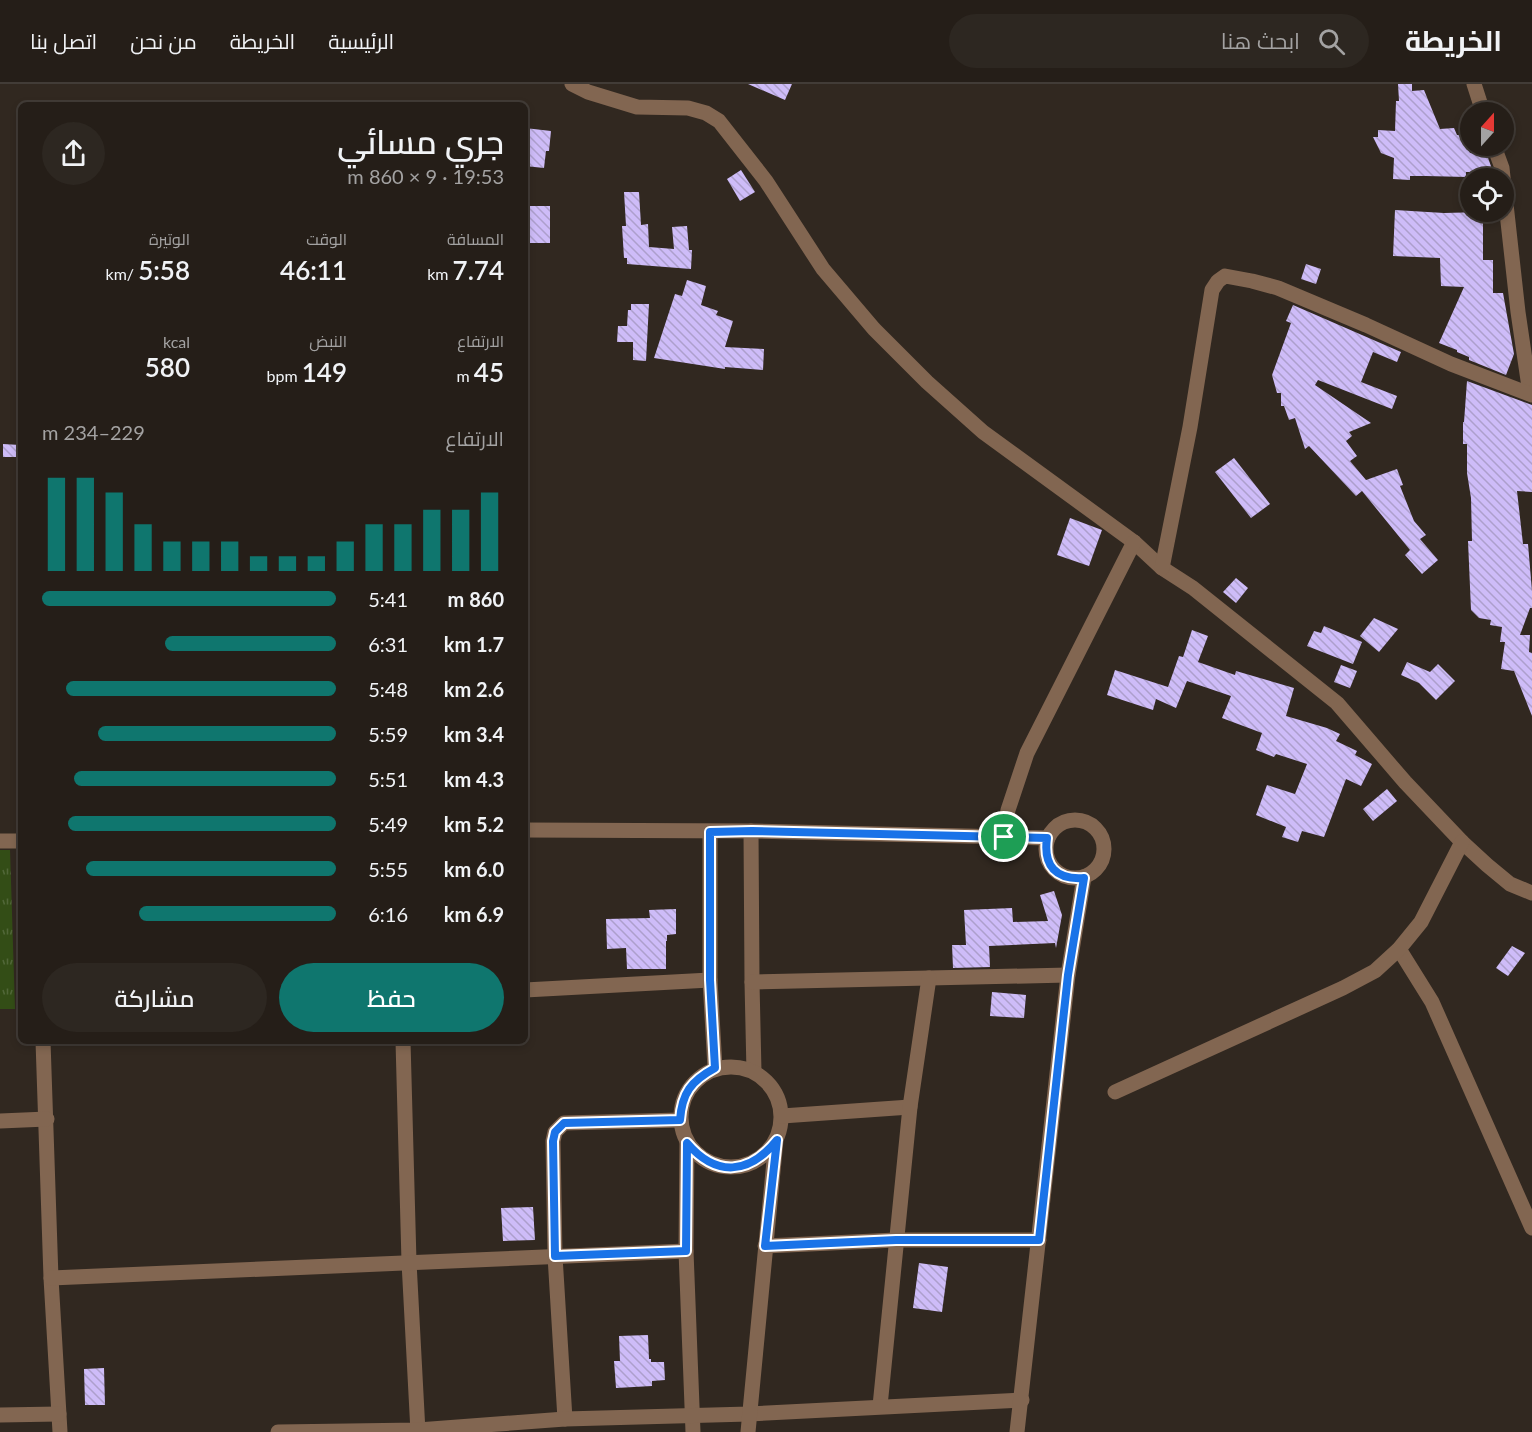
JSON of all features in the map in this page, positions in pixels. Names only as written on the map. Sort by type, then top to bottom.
[{"type":"street","points":[[573,84],[596,95],[637,107],[688,108],[706,113],[719,121],[750,159],[823,269],[874,328],[927,382],[983,432],[1134,542],[1162,568],[1193,588],[1337,703],[1405,782],[1462,842],[1510,884],[1532,893]]},
{"type":"street","points":[[1474,84],[1480,102]]},
{"type":"street","points":[[1162,568],[1190,427],[1212,290],[1225,276],[1278,288],[1451,364],[1531,394],[1518,312],[1502,168],[1498,156]]},
{"type":"street","points":[[1004,837],[1008,810],[1027,753],[1134,542]]},
{"type":"street","points":[[1070,820],[1084,821],[1097,830],[1104,842],[1103,857],[1096,870],[1084,878],[1071,879],[1058,874],[1049,864],[1045,851],[1047,838],[1056,826],[1070,820]]},
{"type":"street","points":[[528,830],[752,831],[1047,838]]},
{"type":"street","points":[[752,831],[754,1071]]},
{"type":"street","points":[[710,832],[710,980],[715,1068]]},
{"type":"street","points":[[0,841],[18,841]]},
{"type":"street","points":[[1115,1092],[1343,988],[1375,971],[1399,949],[1421,922],[1462,842]]},
{"type":"street","points":[[1017,1432],[1068,975],[1084,878]]},
{"type":"street","points":[[1399,949],[1432,1002],[1532,1228]]},
{"type":"street","points":[[752,982],[1068,975]]},
{"type":"street","points":[[880,1406],[910,1107],[929,978]]},
{"type":"street","points":[[528,990],[710,980]]},
{"type":"street","points":[[43,1044],[51,1278],[60,1432]]},
{"type":"street","points":[[403,1044],[409,1262],[418,1431]]},
{"type":"street","points":[[693,1432],[686,1251],[687,1143],[680,1120],[681,1104],[688,1088],[700,1076],[715,1068],[728,1066],[754,1071],[768,1083],[778,1098],[782,1116],[777,1140],[765,1246],[748,1432]]},
{"type":"street","points":[[782,1116],[910,1107]]},
{"type":"street","points":[[0,1121],[47,1119]]},
{"type":"street","points":[[565,1419],[555,1256],[553,1141],[558,1128],[564,1123],[680,1120]]},
{"type":"street","points":[[687,1143],[699,1156],[715,1165],[733,1167],[750,1164],[766,1154],[777,1140]]},
{"type":"street","points":[[765,1246],[896,1240],[1039,1240]]},
{"type":"street","points":[[51,1278],[686,1251]]},
{"type":"street","points":[[278,1432],[418,1431],[565,1419],[749,1414],[1022,1400]]},
{"type":"street","points":[[0,1415],[59,1414]]},
{"type":"green space","points":[[0,850],[10,850],[15,1009],[0,1009]]},
{"type":"building","points":[[748,84],[792,84],[785,100]]},
{"type":"building","points":[[1398,84],[1412,84],[1412,91],[1424,90],[1440,129],[1454,128],[1457,135],[1460,135],[1460,156],[1487,156],[1492,168],[1460,168],[1460,177],[1410,176],[1410,180],[1393,179],[1394,158],[1381,153],[1373,137],[1378,137],[1378,130],[1395,131],[1396,101],[1399,101]]},
{"type":"building","points":[[528,128],[551,131],[544,168],[528,166]]},
{"type":"building","points":[[741,170],[755,192],[740,201],[727,179]]},
{"type":"building","points":[[624,192],[639,192],[641,225],[648,224],[649,247],[674,249],[672,227],[687,226],[689,250],[692,250],[691,269],[627,264],[627,258],[624,258],[622,226],[626,226]]},
{"type":"building","points":[[528,206],[550,206],[550,243],[528,243]]},
{"type":"building","points":[[1395,210],[1460,213],[1460,222],[1483,222],[1483,260],[1493,260],[1493,293],[1503,293],[1514,354],[1506,375],[1469,360],[1469,357],[1457,350],[1439,343],[1464,287],[1441,286],[1440,258],[1393,256]]},
{"type":"building","points":[[1306,264],[1321,269],[1316,284],[1301,279]]},
{"type":"building","points":[[687,280],[706,286],[701,305],[718,311],[716,315],[733,321],[725,347],[764,349],[763,370],[725,367],[725,369],[654,358],[675,294],[682,296]]},
{"type":"building","points":[[631,304],[649,304],[646,361],[633,360],[633,342],[617,342],[618,326],[627,326],[628,310],[631,310]]},
{"type":"building","points":[[1293,305],[1401,352],[1397,362],[1373,352],[1361,382],[1397,396],[1392,409],[1318,380],[1315,385],[1371,423],[1349,432],[1352,436],[1346,441],[1357,456],[1350,461],[1366,480],[1397,469],[1403,485],[1400,486],[1414,521],[1426,535],[1420,539],[1438,560],[1422,574],[1405,555],[1410,550],[1362,491],[1356,496],[1309,446],[1305,449],[1295,418],[1289,420],[1284,406],[1281,406],[1281,393],[1277,393],[1272,375],[1291,323],[1286,321]]},
{"type":"building","points":[[1467,381],[1532,405],[1532,492],[1517,491],[1523,544],[1528,544],[1532,591],[1532,608],[1530,608],[1520,635],[1530,635],[1532,716],[1514,671],[1501,669],[1505,642],[1500,642],[1502,627],[1490,625],[1491,620],[1479,618],[1471,610],[1468,541],[1472,541],[1471,498],[1467,473],[1467,444],[1463,444]]},
{"type":"building","points":[[3,444],[18,445],[18,457],[3,457]]},
{"type":"building","points":[[1234,458],[1270,504],[1251,518],[1215,472]]},
{"type":"building","points":[[1070,518],[1102,530],[1089,566],[1057,555]]},
{"type":"building","points":[[1236,578],[1248,588],[1236,603],[1223,592]]},
{"type":"building","points":[[1374,618],[1398,629],[1379,652],[1360,636]]},
{"type":"building","points":[[1324,626],[1362,642],[1353,664],[1307,646],[1314,631],[1321,633]]},
{"type":"building","points":[[1192,630],[1208,636],[1198,662],[1235,675],[1236,671],[1294,688],[1286,716],[1340,734],[1336,741],[1357,751],[1355,755],[1372,764],[1361,786],[1346,779],[1324,837],[1302,831],[1298,842],[1282,837],[1286,827],[1256,815],[1267,785],[1295,794],[1307,764],[1276,754],[1274,757],[1256,750],[1262,733],[1222,718],[1231,696],[1187,681],[1176,708],[1156,699],[1153,710],[1107,695],[1115,670],[1168,687],[1179,656],[1183,657]]},
{"type":"building","points":[[1407,662],[1430,672],[1438,664],[1455,681],[1436,700],[1419,683],[1401,675]]},
{"type":"building","points":[[1341,665],[1357,671],[1350,688],[1334,682]]},
{"type":"building","points":[[1387,789],[1397,801],[1373,821],[1363,809]]},
{"type":"building","points":[[1054,891],[1062,915],[1056,948],[1055,943],[989,946],[990,967],[953,968],[952,945],[966,945],[964,910],[1012,908],[1013,922],[1048,921],[1040,895]]},
{"type":"building","points":[[676,909],[676,934],[667,935],[666,941],[666,969],[627,969],[626,948],[607,949],[606,919],[650,918],[649,910]]},
{"type":"building","points":[[1512,946],[1525,953],[1508,976],[1496,968]]},
{"type":"building","points":[[992,992],[1026,995],[1024,1018],[990,1016]]},
{"type":"building","points":[[533,1207],[535,1240],[503,1241],[501,1208]]},
{"type":"building","points":[[919,1263],[948,1267],[942,1312],[913,1308]]},
{"type":"building","points":[[648,1335],[649,1359],[651,1362],[664,1362],[665,1380],[652,1381],[652,1386],[616,1388],[614,1361],[620,1361],[619,1336]]},
{"type":"building","points":[[104,1368],[105,1405],[85,1405],[84,1369]]},
{"type":"route","points":[[710,832],[1004,837],[1047,838],[1045,851],[1049,864],[1058,874],[1071,879],[1084,878],[1068,975],[1039,1240],[896,1240],[765,1246],[777,1140],[766,1154],[750,1164],[733,1167],[715,1165],[699,1156],[687,1143],[686,1251],[555,1256],[553,1141],[558,1128],[564,1123],[680,1120],[681,1104],[688,1088],[700,1076],[715,1068],[710,980],[710,832]]}]
